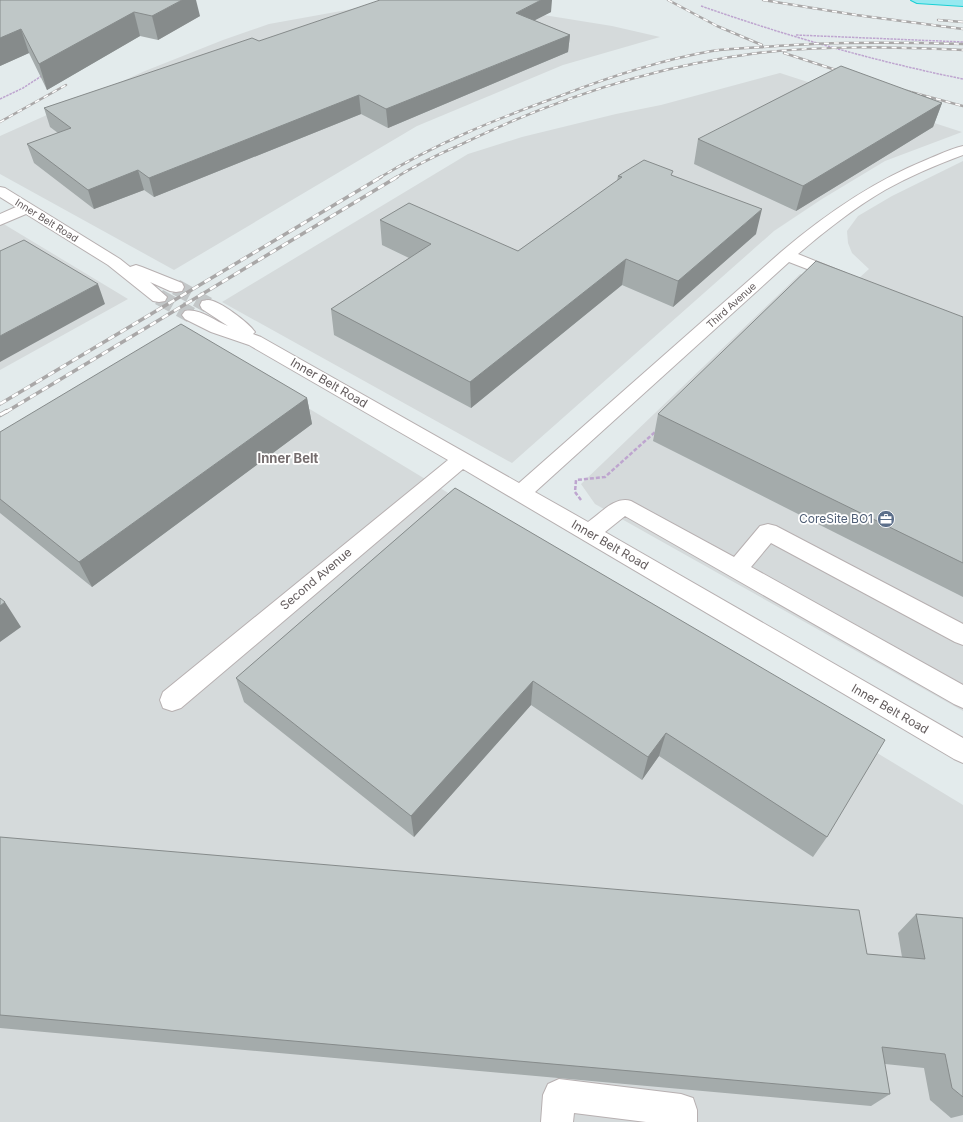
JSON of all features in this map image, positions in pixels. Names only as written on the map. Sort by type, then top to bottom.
[{"type":"highway","points":[[917,0],[963,3]]},
{"type":"street","name":"Third Avenue","points":[[520,493],[787,255],[831,220],[872,192],[921,166],[963,150]]},
{"type":"street","name":"Inner Belt Road","points":[[0,191],[114,262],[159,297]]},
{"type":"street","points":[[0,220],[27,208]]},
{"type":"street","points":[[787,255],[853,282]]},
{"type":"street","name":"Inner Belt Road","points":[[114,262],[148,274],[176,287]]},
{"type":"street","name":"Inner Belt Road","points":[[208,305],[236,323],[255,341]]},
{"type":"street","name":"Inner Belt Road","points":[[191,316],[217,328],[255,341],[462,459],[963,751]]},
{"type":"street","name":"Second Avenue","points":[[172,700],[462,459]]},
{"type":"street","points":[[582,529],[624,506],[963,697]]},
{"type":"street","points":[[736,570],[768,532],[963,635]]},
{"type":"street","points":[[557,1122],[559,1095],[681,1110],[681,1122]]},
{"type":"path","points":[[701,6],[764,28],[904,67],[963,79]]},
{"type":"path","points":[[790,35],[963,42]]},
{"type":"path","points":[[0,99],[23,88],[47,72]]},
{"type":"path","points":[[582,529],[590,510],[588,506],[576,496],[574,486],[576,480],[605,477],[655,432]]},
{"type":"shaded area","points":[[402,0],[501,8],[612,26],[660,37],[563,65],[417,126],[174,270],[0,174],[0,136],[145,71],[223,40],[269,24]]},
{"type":"shaded area","points":[[780,73],[962,132],[885,161],[822,199],[774,231],[512,463],[222,302],[468,154],[522,137],[616,114],[661,105]]},
{"type":"shaded area","points":[[963,161],[963,333],[848,288],[869,269],[852,253],[848,243],[847,231],[858,216],[892,196]]},
{"type":"shaded area","points":[[2,223],[128,299],[0,370],[0,224]]},
{"type":"shaded area","points":[[800,274],[963,339],[963,711],[595,504],[581,484]]},
{"type":"shaded area","points":[[186,334],[963,805],[963,1122],[0,1122],[0,445]]},
{"type":"building","points":[[0,0],[182,0],[152,16],[134,12],[39,64],[21,29],[0,38]]},
{"type":"building","points":[[380,0],[541,0],[516,13],[570,35],[386,109],[359,95],[149,178],[138,170],[88,190],[27,144],[71,128],[44,108],[252,38],[259,41]]},
{"type":"building","points":[[841,66],[942,103],[803,186],[698,139]]},
{"type":"building","points":[[644,160],[673,171],[671,175],[762,209],[678,281],[626,259],[470,382],[331,309],[431,244],[380,220],[409,203],[518,251],[622,177],[618,176]]},
{"type":"building","points":[[24,240],[98,284],[0,336],[0,251]]},
{"type":"building","name":"CoreSite BO1","points":[[816,261],[963,317],[963,563],[658,414]]},
{"type":"building","points":[[181,324],[307,398],[79,562],[0,499],[0,432]]},
{"type":"building","points":[[455,488],[885,740],[827,837],[666,733],[648,757],[533,681],[411,816],[236,678]]},
{"type":"building","points":[[0,598],[5,602],[0,606]]},
{"type":"building","points":[[0,837],[859,910],[867,954],[925,959],[916,914],[963,918],[963,1097],[952,1088],[945,1054],[882,1047],[890,1094],[0,1015]]},
{"type":"tunnel","points":[[176,287],[208,305]]},
{"type":"tunnel","points":[[159,297],[191,315]]},
{"type":"railway","points":[[668,0],[717,26],[762,45]]},
{"type":"railway","points":[[763,0],[856,15],[963,29]]},
{"type":"railway","points":[[938,20],[963,22]]},
{"type":"railway","points":[[379,178],[401,165],[467,132],[597,82],[673,59],[725,49],[814,44],[888,42],[963,44]]},
{"type":"railway","points":[[395,178],[436,156],[533,113],[606,86],[681,66],[784,50],[835,48],[963,50]]},
{"type":"railway","points":[[784,53],[845,73]]},
{"type":"railway","points":[[0,122],[66,85]]},
{"type":"railway","points":[[907,91],[963,106]]},
{"type":"railway","points":[[0,404],[381,177]]},
{"type":"railway","points":[[6,412],[397,177]]},
{"type":"railway","points":[[0,415],[7,411]]},
{"type":"place","name":"CoreSite BO1","points":[[886,519]]},
{"type":"district","name":"Inner Belt","points":[[288,458]]}]
